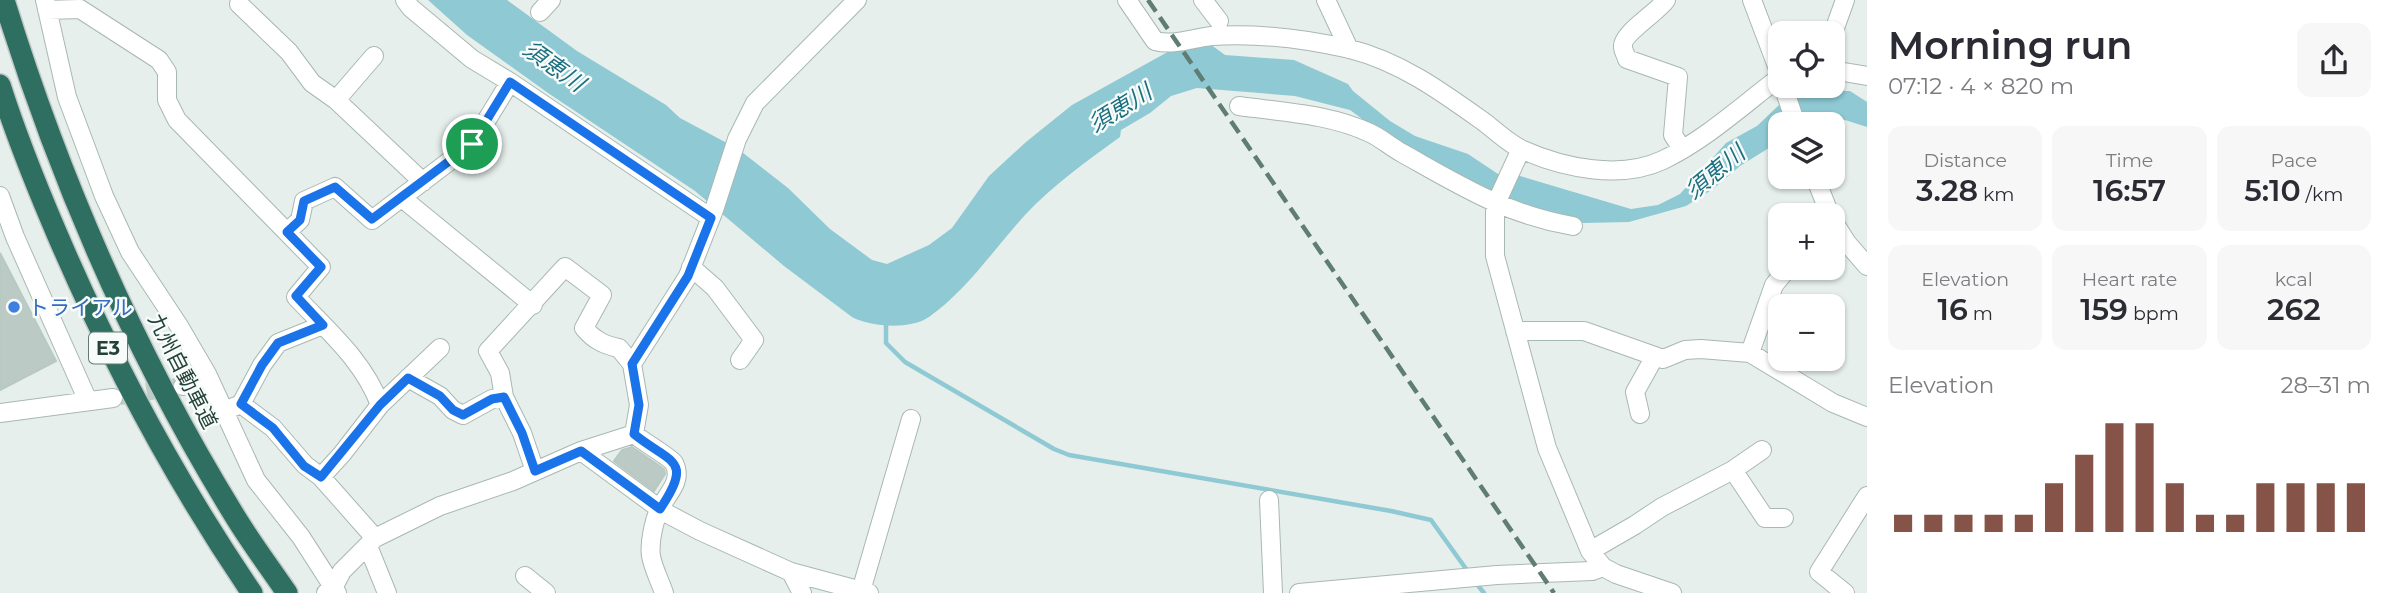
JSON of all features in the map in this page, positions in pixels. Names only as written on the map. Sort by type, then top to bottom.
[{"type":"highway","name":"九州自動車道","points":[[4,0],[49,135],[103,267],[169,402],[236,519],[286,593]]},
{"type":"highway","name":"E3","points":[[0,85],[29,167],[106,343],[165,454],[252,593]]},
{"type":"street","points":[[405,0],[472,59],[712,214]]},
{"type":"street","points":[[632,364],[691,267],[737,139],[755,103],[857,0]]},
{"type":"street","points":[[1127,0],[1155,41],[1166,44],[1215,29],[1243,36],[1349,49],[1404,69],[1439,89],[1519,153],[1567,165],[1607,170],[1634,168],[1661,161],[1768,91]]},
{"type":"street","points":[[1203,0],[1215,29]]},
{"type":"street","points":[[1325,0],[1349,49]]},
{"type":"street","points":[[1666,0],[1625,38],[1622,47],[1627,58],[1678,77],[1674,135],[1682,149]]},
{"type":"street","points":[[1752,0],[1768,44]]},
{"type":"street","points":[[1837,21],[1845,0]]},
{"type":"street","points":[[239,4],[289,51],[312,83],[336,100],[423,182]]},
{"type":"street","points":[[332,591],[301,537],[256,480],[207,374],[130,252],[104,197],[67,97],[46,5],[80,9],[159,60],[167,72],[167,100],[177,120],[321,267],[296,296],[361,366],[380,405]]},
{"type":"street","points":[[336,100],[374,56]]},
{"type":"street","points":[[1845,72],[1867,76]]},
{"type":"street","points":[[287,232],[300,220],[304,201],[335,187],[372,219],[472,144],[510,82]]},
{"type":"street","points":[[1239,106],[1312,116],[1350,125],[1372,134],[1396,150],[1497,202],[1532,217],[1573,226]]},
{"type":"street","points":[[1519,153],[1497,202],[1495,256],[1547,448],[1590,551],[1603,567],[1672,593]]},
{"type":"street","points":[[0,196],[15,237],[88,401]]},
{"type":"street","points":[[402,198],[533,305]]},
{"type":"street","points":[[1845,240],[1867,266]]},
{"type":"street","points":[[535,471],[522,433],[504,397],[500,373],[488,351],[565,267],[602,295],[584,328],[586,331],[606,345],[620,348],[632,364],[639,405],[634,434]]},
{"type":"street","points":[[691,267],[715,288],[731,313],[754,340],[740,360]]},
{"type":"street","points":[[1750,353],[1778,280]]},
{"type":"street","points":[[224,411],[241,404],[262,365],[278,343],[323,325]]},
{"type":"street","points":[[1515,331],[1584,331],[1663,359],[1685,350],[1750,353],[1833,403],[1867,417]]},
{"type":"street","points":[[321,477],[380,405],[440,348]]},
{"type":"street","points":[[1640,414],[1635,392],[1655,356]]},
{"type":"street","points":[[183,386],[207,374]]},
{"type":"street","points":[[408,378],[440,396],[453,410],[463,415],[492,399],[504,397]]},
{"type":"street","points":[[0,413],[113,397]]},
{"type":"street","points":[[241,404],[273,428],[304,466],[321,477],[371,542],[387,593]]},
{"type":"street","points":[[581,451],[660,509],[700,531],[791,572],[865,592],[911,419]]},
{"type":"street","points":[[332,591],[342,571],[371,542],[440,506],[581,451],[634,434]]},
{"type":"street","points":[[634,434],[672,460],[677,473],[674,488],[660,509],[654,527],[651,555],[664,593]]},
{"type":"street","points":[[1590,551],[1662,507],[1733,470],[1762,450]]},
{"type":"street","points":[[1733,470],[1765,518],[1784,518]]},
{"type":"street","points":[[1845,593],[1819,572],[1867,496]]},
{"type":"street","points":[[1269,500],[1273,593]]},
{"type":"street","points":[[1299,593],[1497,575],[1592,571],[1603,567]]},
{"type":"street","points":[[791,572],[802,593]]},
{"type":"street","points":[[525,576],[546,593]]},
{"type":"water","name":"須恵川","points":[[428,0],[507,0],[577,51],[666,105],[680,118],[738,149],[788,188],[830,229],[872,260],[887,264],[929,245],[952,228],[989,176],[1072,105],[1173,49],[1210,44],[1225,55],[1294,60],[1348,84],[1390,121],[1415,136],[1468,154],[1501,176],[1513,174],[1631,209],[1658,205],[1680,194],[1726,143],[1757,126],[1768,115],[1768,148],[1686,206],[1629,222],[1584,223],[1541,215],[1492,194],[1376,129],[1350,110],[1295,96],[1197,88],[1171,96],[1150,113],[1121,130],[1120,137],[1036,204],[968,282],[929,317],[911,324],[890,326],[852,317],[784,266],[695,191],[548,93],[467,35]]},
{"type":"water","points":[[1845,91],[1850,91],[1867,102],[1867,127],[1845,120],[1845,112],[1772,112],[1781,103],[1792,98],[1845,98]]},
{"type":"building","name":"トライアル","points":[[0,253],[56,361],[0,390]]},
{"type":"building","points":[[632,447],[664,469],[665,474],[654,491],[614,461],[622,450]]},
{"type":"waterway","points":[[886,321],[886,343],[905,362],[1054,449],[1069,455],[1431,520],[1469,573]]},
{"type":"waterway","points":[[1476,583],[1484,593]]},
{"type":"tunnel","points":[[120,396],[176,387]]},
{"type":"railway","points":[[1148,0],[1554,593]]},
{"type":"place","name":"トライアル","points":[[14,307]]},
{"type":"route","points":[[510,82],[711,218],[688,276],[632,364],[639,405],[634,434],[672,460],[677,473],[674,488],[660,509],[581,451],[535,471],[522,433],[504,397],[492,399],[463,415],[453,410],[440,396],[408,378],[380,405],[321,477],[304,466],[273,428],[241,404],[262,365],[278,343],[323,325],[296,296],[321,267],[287,232],[300,220],[304,201],[335,187],[372,219],[472,144],[510,82]]}]
